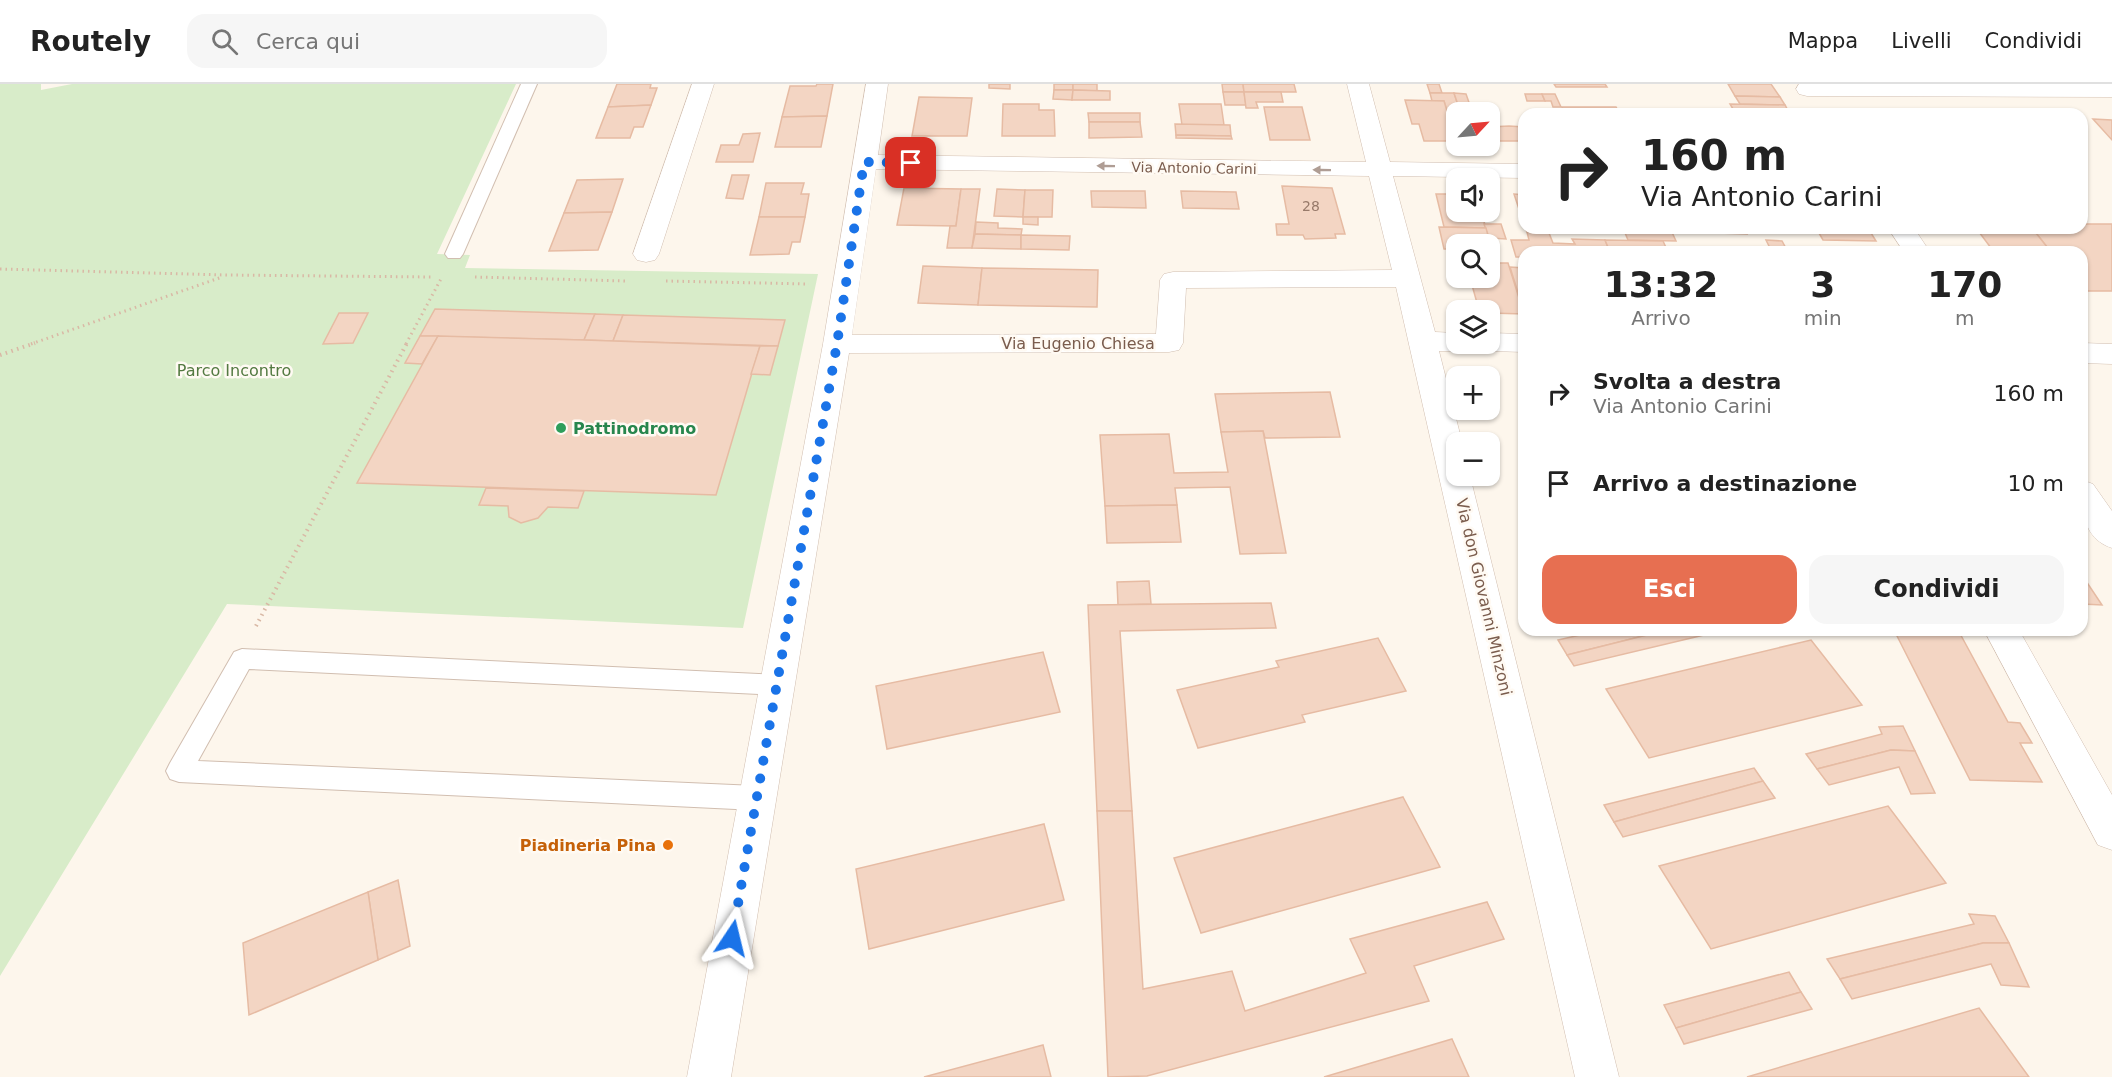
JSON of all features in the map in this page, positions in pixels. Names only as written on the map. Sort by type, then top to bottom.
[{"type":"street","points":[[646,254],[703,84]]},
{"type":"street","points":[[709,1077],[837,344],[877,84]]},
{"type":"street","name":"Via don Giovanni Minzoni","points":[[1358,84],[1381,171],[1405,278],[1423,341],[1597,1077]]},
{"type":"street","points":[[1805,87],[2112,90]]},
{"type":"street","points":[[1805,87],[1820,108]]},
{"type":"street","name":"Via Antonio Carini","points":[[864,162],[1381,171],[1518,171]]},
{"type":"street","name":"Via Eugenio Chiesa","points":[[837,344],[1169,343],[1173,280],[1405,278]]},
{"type":"street","points":[[1423,341],[1446,342]]},
{"type":"street","points":[[1500,342],[1518,343]]},
{"type":"street","points":[[2088,353],[2112,354]]},
{"type":"street","points":[[2088,501],[2112,536]]},
{"type":"street","points":[[2004,636],[2112,832]]},
{"type":"lane","points":[[454,255],[529,84]]},
{"type":"lane","points":[[756,798],[179,771],[242,659],[778,685]]},
{"type":"path","points":[[0,269],[226,275],[442,277],[265,606],[242,659]]},
{"type":"path","points":[[0,355],[226,275]]},
{"type":"green space","name":"Parco Incontro","points":[[0,84],[41,84],[41,90],[72,84],[516,84],[437,254],[470,255],[465,268],[818,274],[743,628],[227,604],[0,976]]},
{"type":"building","points":[[617,84],[651,84],[650,88],[657,88],[651,105],[608,107]]},
{"type":"building","points":[[817,84],[833,84],[827,116],[782,117],[790,86],[816,86]]},
{"type":"building","points":[[989,84],[1010,84],[1010,89],[989,88]]},
{"type":"building","points":[[1054,84],[1073,84],[1073,90],[1054,90]]},
{"type":"building","points":[[1073,84],[1097,84],[1097,91],[1073,90]]},
{"type":"building","points":[[1222,84],[1243,84],[1244,92],[1223,92]]},
{"type":"building","points":[[1243,84],[1294,84],[1296,92],[1244,92]]},
{"type":"building","points":[[1427,84],[1439,84],[1442,93],[1430,93]]},
{"type":"building","points":[[1554,84],[1605,84],[1607,87],[1556,87]]},
{"type":"building","points":[[1728,84],[1771,84],[1780,97],[1735,96]]},
{"type":"building","points":[[1054,90],[1073,90],[1072,100],[1053,99]]},
{"type":"building","points":[[1073,90],[1110,91],[1110,100],[1072,100]]},
{"type":"building","points":[[1223,92],[1244,92],[1246,105],[1225,105]]},
{"type":"building","points":[[1244,92],[1281,92],[1283,102],[1256,102],[1258,108],[1246,108]]},
{"type":"building","points":[[1430,93],[1454,93],[1457,102],[1446,102],[1446,108],[1444,101],[1432,101]]},
{"type":"building","points":[[1454,93],[1466,94],[1469,102],[1457,102]]},
{"type":"building","points":[[1525,94],[1542,94],[1545,101],[1527,101]]},
{"type":"building","points":[[1542,94],[1555,94],[1561,107],[1553,107],[1551,101],[1545,101]]},
{"type":"building","points":[[1735,96],[1780,97],[1785,105],[1740,104]]},
{"type":"building","points":[[919,97],[972,98],[967,136],[912,136]]},
{"type":"building","points":[[1405,100],[1444,101],[1446,141],[1424,141],[1419,124],[1412,124]]},
{"type":"building","points":[[1003,104],[1039,104],[1039,110],[1054,110],[1055,136],[1002,136]]},
{"type":"building","points":[[1179,104],[1221,104],[1224,125],[1182,125]]},
{"type":"building","points":[[1730,104],[1785,105],[1787,108],[1732,108]]},
{"type":"building","points":[[651,105],[643,127],[634,127],[630,138],[596,138],[608,107]]},
{"type":"building","points":[[1264,107],[1302,107],[1310,140],[1270,140]]},
{"type":"building","points":[[1562,107],[1617,108],[1563,108]]},
{"type":"building","points":[[1088,113],[1140,113],[1140,122],[1089,122]]},
{"type":"building","points":[[827,116],[821,147],[775,147],[782,117]]},
{"type":"building","points":[[2093,119],[2112,120],[2112,140]]},
{"type":"building","points":[[1089,122],[1140,122],[1142,137],[1089,138]]},
{"type":"building","points":[[1175,124],[1230,125],[1231,136],[1176,135]]},
{"type":"building","points":[[1500,126],[1518,127],[1518,141],[1500,141]]},
{"type":"building","points":[[760,133],[753,162],[716,162],[721,145],[739,145],[743,134]]},
{"type":"building","points":[[1176,135],[1231,136],[1232,139],[1176,138]]},
{"type":"building","points":[[732,175],[749,175],[743,199],[726,198]]},
{"type":"building","points":[[623,179],[612,212],[564,213],[577,180]]},
{"type":"building","points":[[766,183],[804,183],[801,194],[809,194],[805,217],[759,217]]},
{"type":"building","points":[[1282,186],[1332,188],[1345,234],[1335,234],[1336,238],[1305,239],[1303,235],[1277,235],[1276,224],[1289,224]]},
{"type":"building","points":[[904,188],[961,189],[956,226],[897,225]]},
{"type":"building","points":[[961,189],[980,189],[972,248],[947,248],[950,226],[956,226]]},
{"type":"building","points":[[997,189],[1025,190],[1023,217],[994,216]]},
{"type":"building","points":[[1025,190],[1053,190],[1052,217],[1023,217]]},
{"type":"building","points":[[1091,191],[1145,191],[1146,208],[1092,207]]},
{"type":"building","points":[[1181,191],[1236,192],[1239,209],[1183,208]]},
{"type":"building","points":[[1436,194],[1446,194],[1446,222],[1484,222],[1486,228],[1444,227]]},
{"type":"building","points":[[1514,194],[1518,194],[1518,206]]},
{"type":"building","points":[[612,212],[598,250],[549,251],[564,213]]},
{"type":"building","points":[[759,217],[805,217],[800,242],[792,242],[789,254],[750,255]]},
{"type":"building","points":[[1023,217],[1038,217],[1038,225],[1023,224]]},
{"type":"building","points":[[976,222],[998,223],[998,228],[1022,229],[1021,235],[975,234]]},
{"type":"building","points":[[1484,224],[1501,224],[1506,239],[1500,239],[1500,234],[1488,234]]},
{"type":"building","points":[[2088,224],[2112,224],[2112,291],[2088,291],[2088,246],[2046,246],[2037,234],[2088,234]]},
{"type":"building","points":[[1439,227],[1486,228],[1488,234],[1446,234],[1446,249],[1444,249]]},
{"type":"building","points":[[975,234],[1021,235],[1021,249],[972,248]]},
{"type":"building","points":[[1528,234],[1549,234],[1553,243],[1575,244],[1572,239],[1605,240],[1608,246],[1518,246],[1518,257],[1516,257],[1511,240],[1529,240]]},
{"type":"building","points":[[1626,234],[1673,234],[1676,241],[1628,240]]},
{"type":"building","points":[[1820,234],[1872,234],[1876,241],[1823,240]]},
{"type":"building","points":[[1980,234],[2037,234],[2046,246],[1990,246]]},
{"type":"building","points":[[1021,235],[1070,236],[1069,250],[1021,249]]},
{"type":"building","points":[[1605,240],[1663,241],[1665,246],[1608,246]]},
{"type":"building","points":[[1766,240],[1782,241],[1785,246],[1769,246]]},
{"type":"building","points":[[1500,263],[1508,263],[1518,295],[1518,314],[1500,313],[1500,300],[1476,300],[1473,288],[1500,288]]},
{"type":"building","points":[[923,266],[982,268],[978,305],[918,303]]},
{"type":"building","points":[[1510,267],[1518,268],[1518,293]]},
{"type":"building","points":[[982,268],[1098,270],[1097,307],[978,305]]},
{"type":"building","points":[[435,309],[595,314],[584,340],[420,336]]},
{"type":"building","points":[[339,313],[368,313],[353,343],[323,344]]},
{"type":"building","points":[[595,314],[623,315],[613,341],[584,340]]},
{"type":"building","points":[[623,315],[785,320],[778,346],[613,341]]},
{"type":"building","points":[[420,336],[438,336],[422,364],[405,363]]},
{"type":"building","name":"Pattinodromo","points":[[438,336],[760,346],[716,495],[357,483]]},
{"type":"building","points":[[760,346],[778,346],[770,375],[751,374]]},
{"type":"building","points":[[1330,392],[1340,437],[1265,438],[1263,431],[1221,432],[1215,394]]},
{"type":"building","points":[[1263,431],[1286,553],[1240,554],[1230,487],[1175,488],[1177,505],[1105,506],[1100,435],[1169,434],[1174,473],[1228,472],[1221,432]]},
{"type":"building","points":[[486,488],[584,491],[578,508],[548,507],[538,518],[521,523],[509,517],[508,506],[479,505]]},
{"type":"building","points":[[1177,505],[1181,542],[1107,543],[1105,506]]},
{"type":"building","points":[[1149,581],[1151,604],[1118,605],[1117,582]]},
{"type":"building","points":[[2088,584],[2102,605],[2088,604]]},
{"type":"building","points":[[1271,603],[1276,628],[1120,631],[1132,811],[1097,811],[1088,605]]},
{"type":"building","points":[[1576,636],[1643,636],[1567,655],[1558,640]]},
{"type":"building","points":[[1643,636],[1700,636],[1574,666],[1567,655]]},
{"type":"building","points":[[1897,636],[1961,636],[2008,722],[2020,723],[2032,743],[2020,743],[2042,782],[1970,780]]},
{"type":"building","points":[[1378,638],[1406,691],[1302,715],[1305,722],[1198,748],[1177,690],[1279,667],[1276,661]]},
{"type":"building","points":[[1811,640],[1862,705],[1649,758],[1606,689]]},
{"type":"building","points":[[1043,652],[1060,712],[887,749],[876,686]]},
{"type":"building","points":[[1903,726],[1915,751],[1891,750],[1817,769],[1806,754],[1882,734],[1879,727]]},
{"type":"building","points":[[1891,750],[1915,751],[1935,793],[1911,794],[1899,767],[1829,785],[1817,769]]},
{"type":"building","points":[[1754,768],[1763,781],[1614,822],[1604,805]]},
{"type":"building","points":[[1763,781],[1775,798],[1623,837],[1614,822]]},
{"type":"building","points":[[1403,797],[1440,867],[1201,933],[1174,858]]},
{"type":"building","points":[[1888,806],[1946,883],[1711,949],[1659,866]]},
{"type":"building","points":[[1097,811],[1132,811],[1143,989],[1232,971],[1245,1011],[1366,973],[1350,939],[1487,902],[1504,939],[1414,966],[1429,1001],[1147,1076],[1108,1077]]},
{"type":"building","points":[[1044,824],[1064,900],[869,949],[856,869]]},
{"type":"building","points":[[398,880],[410,946],[378,960],[368,892]]},
{"type":"building","points":[[368,892],[378,960],[249,1015],[243,943]]},
{"type":"building","points":[[1969,914],[1995,916],[2009,943],[1983,943],[1840,979],[1827,959],[1974,924]]},
{"type":"building","points":[[1983,943],[2009,943],[2029,987],[2001,985],[1991,964],[1852,999],[1840,979]]},
{"type":"building","points":[[1789,972],[1801,992],[1676,1028],[1664,1005]]},
{"type":"building","points":[[1801,992],[1812,1009],[1684,1044],[1676,1028]]},
{"type":"building","points":[[1979,1008],[2029,1077],[1747,1077]]},
{"type":"building","points":[[1452,1039],[1469,1077],[1324,1077]]},
{"type":"building","points":[[1043,1045],[1051,1077],[924,1077]]},
{"type":"place","name":"Pattinodromo","points":[[561,428]]},
{"type":"place","name":"Piadineria Pina","points":[[668,845]]},
{"type":"route","points":[[732,938],[837,344],[864,162],[911,163]]}]
